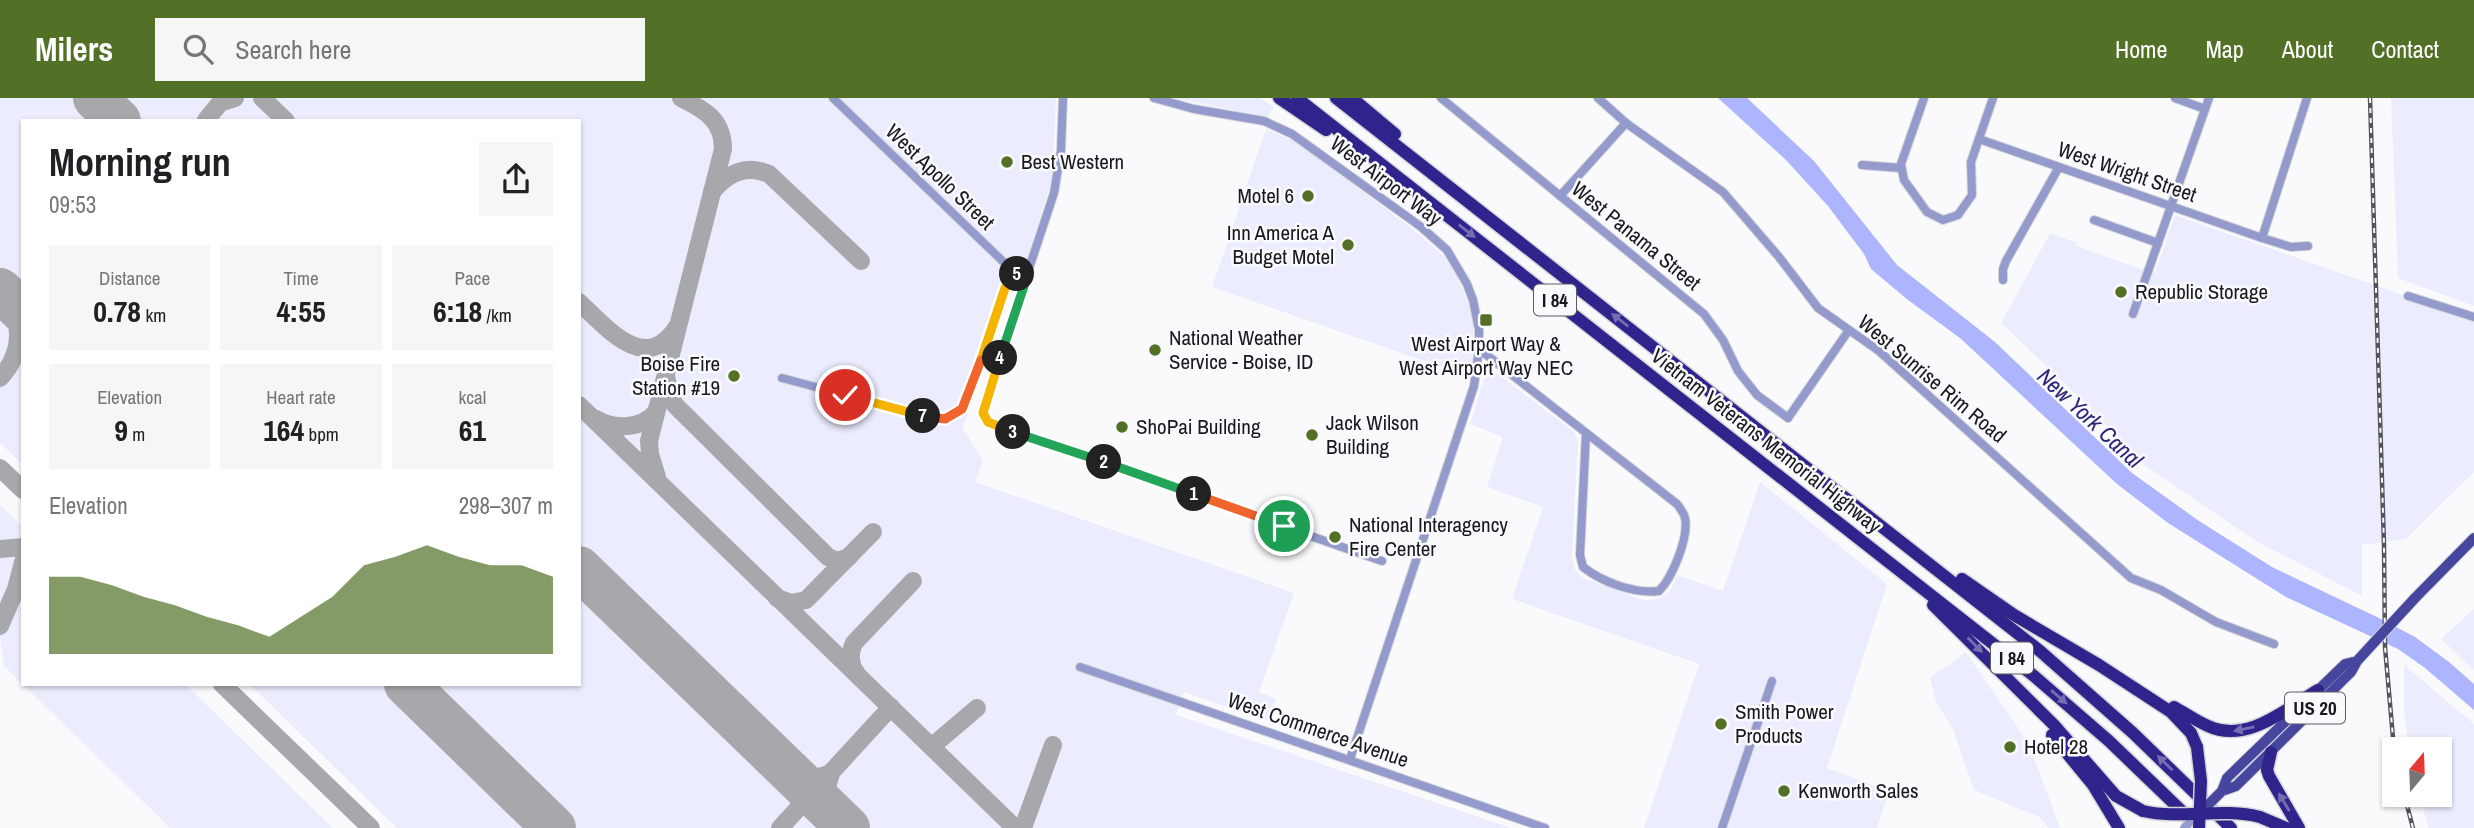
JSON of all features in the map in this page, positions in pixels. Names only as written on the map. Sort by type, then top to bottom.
[{"type":"highway","points":[[1279,98],[1400,178]]},
{"type":"highway","name":"Vietnam Veterans Memorial Highway","points":[[1297,98],[2034,676],[2109,741],[2199,828]]},
{"type":"highway","name":"Vietnam Veterans Memorial Highway","points":[[1336,98],[2040,651],[2143,742],[2231,828]]},
{"type":"highway","points":[[1352,98],[1462,196]]},
{"type":"highway","points":[[1770,437],[2014,615],[2209,727],[2242,731],[2259,725],[2318,690]]},
{"type":"highway","points":[[1814,502],[1939,610],[2054,725],[2116,796],[2143,811],[2167,815],[2249,814],[2286,828]]},
{"type":"highway","points":[[2099,665],[2171,712],[2191,733],[2197,747],[2201,771],[2199,828]]},
{"type":"highway","points":[[2009,680],[2093,785],[2119,828]]},
{"type":"highway","points":[[2271,752],[2267,770],[2269,776],[2299,828]]},
{"type":"main road","name":"US 20","points":[[2271,752],[2351,672],[2357,661],[2474,538]]},
{"type":"main road","name":"US 20","points":[[2222,791],[2227,778],[2345,664],[2357,661]]},
{"type":"main road","points":[[2200,813],[2222,791],[2236,786],[2271,752]]},
{"type":"street","name":"West Apollo Street","points":[[833,98],[1015,273],[1027,277]]},
{"type":"street","points":[[1063,98],[1061,150],[1054,193],[983,407],[984,418],[993,425],[1382,561]]},
{"type":"street","name":"West Airport Way","points":[[1154,98],[1194,109],[1264,121],[1292,134],[1420,226],[1447,250],[1467,284],[1477,316],[1479,349],[1474,386],[1350,759]]},
{"type":"street","name":"West Panama Street","points":[[1441,98],[1704,314],[1723,340],[1738,370],[1757,395],[1788,418],[1849,330]]},
{"type":"street","name":"West Sunrise Rim Road","points":[[1598,98],[1626,122],[1723,192],[1780,257],[1818,308],[1879,351],[2132,578],[2161,590],[2216,622],[2274,644]]},
{"type":"street","points":[[1924,98],[1901,168],[1904,180],[1927,212],[1936,218],[1949,219],[1960,214],[1972,195],[1971,162],[1993,98]]},
{"type":"street","points":[[2175,98],[2205,109]]},
{"type":"street","points":[[2133,314],[2209,98]]},
{"type":"street","points":[[2262,238],[2307,98]]},
{"type":"street","points":[[1560,196],[1626,122]]},
{"type":"street","name":"West Wright Street","points":[[1979,139],[2262,238],[2291,247],[2308,246]]},
{"type":"street","points":[[1862,165],[1901,168]]},
{"type":"street","points":[[2003,281],[2006,261],[2059,167]]},
{"type":"street","points":[[2094,220],[2158,243]]},
{"type":"street","points":[[782,378],[935,419],[955,415],[966,403],[1005,288],[1015,273]]},
{"type":"street","points":[[2408,296],[2474,317]]},
{"type":"street","points":[[1479,349],[1677,504],[1685,516],[1685,533],[1670,580],[1659,591],[1643,593],[1594,576],[1583,567],[1580,555],[1586,433]]},
{"type":"street","name":"West Commerce Avenue","points":[[1080,667],[1545,828]]},
{"type":"street","points":[[1722,828],[1772,681]]},
{"type":"street","points":[[2184,828],[2200,813]]},
{"type":"shaded area","points":[[0,98],[826,98],[1006,271],[1008,293],[962,431],[966,433],[983,461],[975,482],[1294,593],[1259,692],[1276,699],[1268,721],[1184,692],[1176,715],[1511,828],[397,828],[251,686],[581,686],[581,119],[21,119],[21,463],[0,443]]},
{"type":"shaded area","points":[[838,98],[1056,98],[1050,186],[1025,264],[1014,265]]},
{"type":"shaded area","points":[[1173,98],[1260,98],[1274,107],[1268,117]]},
{"type":"shaded area","points":[[2391,98],[2474,98],[2474,306],[2398,278]]},
{"type":"shaded area","points":[[1266,129],[1299,143],[1444,256],[1469,304],[1474,352],[1470,377],[1212,287]]},
{"type":"shaded area","points":[[2175,215],[2474,320],[2474,472],[2406,539],[2362,545],[2362,596],[2254,540],[2140,462],[2089,407],[2001,323],[2050,233],[2077,243],[2077,246],[2155,272]]},
{"type":"shaded area","points":[[1493,370],[1574,432],[1578,441],[1572,558],[1575,570],[1583,578],[1643,600],[1664,596],[1671,590],[1677,575],[1723,591],[1760,482],[1887,584],[1827,768],[1889,791],[1877,828],[1644,828],[1699,664],[1512,599],[1543,507],[1487,487],[1503,437],[1470,424],[1486,372]]},
{"type":"shaded area","points":[[0,505],[21,525],[21,683],[4,666],[0,638]]},
{"type":"shaded area","points":[[2474,609],[2474,670],[2441,639]]},
{"type":"shaded area","points":[[1966,652],[2029,744],[2060,828],[2049,828],[2039,817],[1974,790],[1953,729],[1936,702],[1930,678]]},
{"type":"shaded area","points":[[2404,665],[2474,724],[2474,828],[2429,828],[2423,807],[2452,807],[2452,737],[2407,737],[2404,710]]},
{"type":"shaded area","points":[[24,686],[187,686],[333,828],[170,828]]},
{"type":"water","points":[[1718,98],[1747,98],[1814,161],[1897,265],[1995,342],[2132,473],[2199,521],[2272,567],[2415,637],[2474,684],[2474,710],[2398,649],[2286,597],[2168,523],[2117,484],[1960,338],[1871,269],[1864,254],[1828,206],[1786,160]]},
{"type":"taxiway","points":[[207,119],[220,103],[235,98]]},
{"type":"taxiway","points":[[262,98],[284,119]]},
{"type":"taxiway","points":[[657,477],[649,441],[723,149],[716,123],[698,107],[681,98]]},
{"type":"taxiway","points":[[712,192],[724,180],[738,172],[752,170],[769,174],[861,261]]},
{"type":"taxiway","points":[[0,378],[13,358],[18,336],[14,314],[3,293]]},
{"type":"taxiway","points":[[581,304],[613,334],[639,347],[652,347],[665,341],[677,327]]},
{"type":"taxiway","points":[[667,380],[668,392],[675,405],[828,557],[837,561],[849,557]]},
{"type":"taxiway","points":[[581,407],[1015,828]]},
{"type":"taxiway","points":[[596,419],[611,425],[636,425],[656,412]]},
{"type":"taxiway","points":[[0,468],[21,488]]},
{"type":"taxiway","points":[[777,598],[791,603],[806,600],[873,532]]},
{"type":"taxiway","points":[[0,549],[21,547]]},
{"type":"taxiway","points":[[0,626],[21,570]]},
{"type":"taxiway","points":[[857,674],[851,659],[854,643],[913,581]]},
{"type":"taxiway","points":[[224,686],[371,828]]},
{"type":"taxiway","points":[[780,828],[891,707]]},
{"type":"taxiway","points":[[937,742],[977,708]]},
{"type":"taxiway","points":[[1020,828],[1024,825],[1053,745]]},
{"type":"taxiway","points":[[787,769],[812,779],[829,774]]},
{"type":"taxiway","points":[[831,773],[826,791],[834,815]]},
{"type":"runway","points":[[95,98],[117,119]]},
{"type":"runway","points":[[0,290],[21,310]]},
{"type":"runway","points":[[581,570],[848,828]]},
{"type":"runway","points":[[408,686],[554,828]]},
{"type":"railway","points":[[2370,98],[2385,647],[2393,737]]},
{"type":"railway","points":[[2407,807],[2413,828]]},
{"type":"place","name":"Best Western","points":[[1007,162]]},
{"type":"place","name":"Motel 6","points":[[1308,196]]},
{"type":"place","name":"Inn America A Budget Motel","points":[[1348,245]]},
{"type":"place","name":"Republic Storage","points":[[2121,292]]},
{"type":"place","name":"West Airport Way & West Airport Way NEC","points":[[1486,320]]},
{"type":"place","name":"National Weather Service - Boise, ID","points":[[1155,350]]},
{"type":"place","name":"Boise Fire Station #19","points":[[734,376]]},
{"type":"place","name":"ShoPai Building","points":[[1122,427]]},
{"type":"place","name":"Jack Wilson Building","points":[[1312,435]]},
{"type":"place","name":"National Interagency Fire Center","points":[[1335,537]]},
{"type":"place","name":"Smith Power Products","points":[[1721,724]]},
{"type":"place","name":"Hotel 28","points":[[2010,747]]},
{"type":"place","name":"Kenworth Sales","points":[[1784,791]]},
{"type":"route","points":[[845,395],[935,419],[955,415],[966,403],[1005,288],[1015,273],[1027,277],[983,407],[984,418],[988,422],[1284,526]]},
{"type":"water label","name":"New York Canal","points":[[2090,418]]}]
